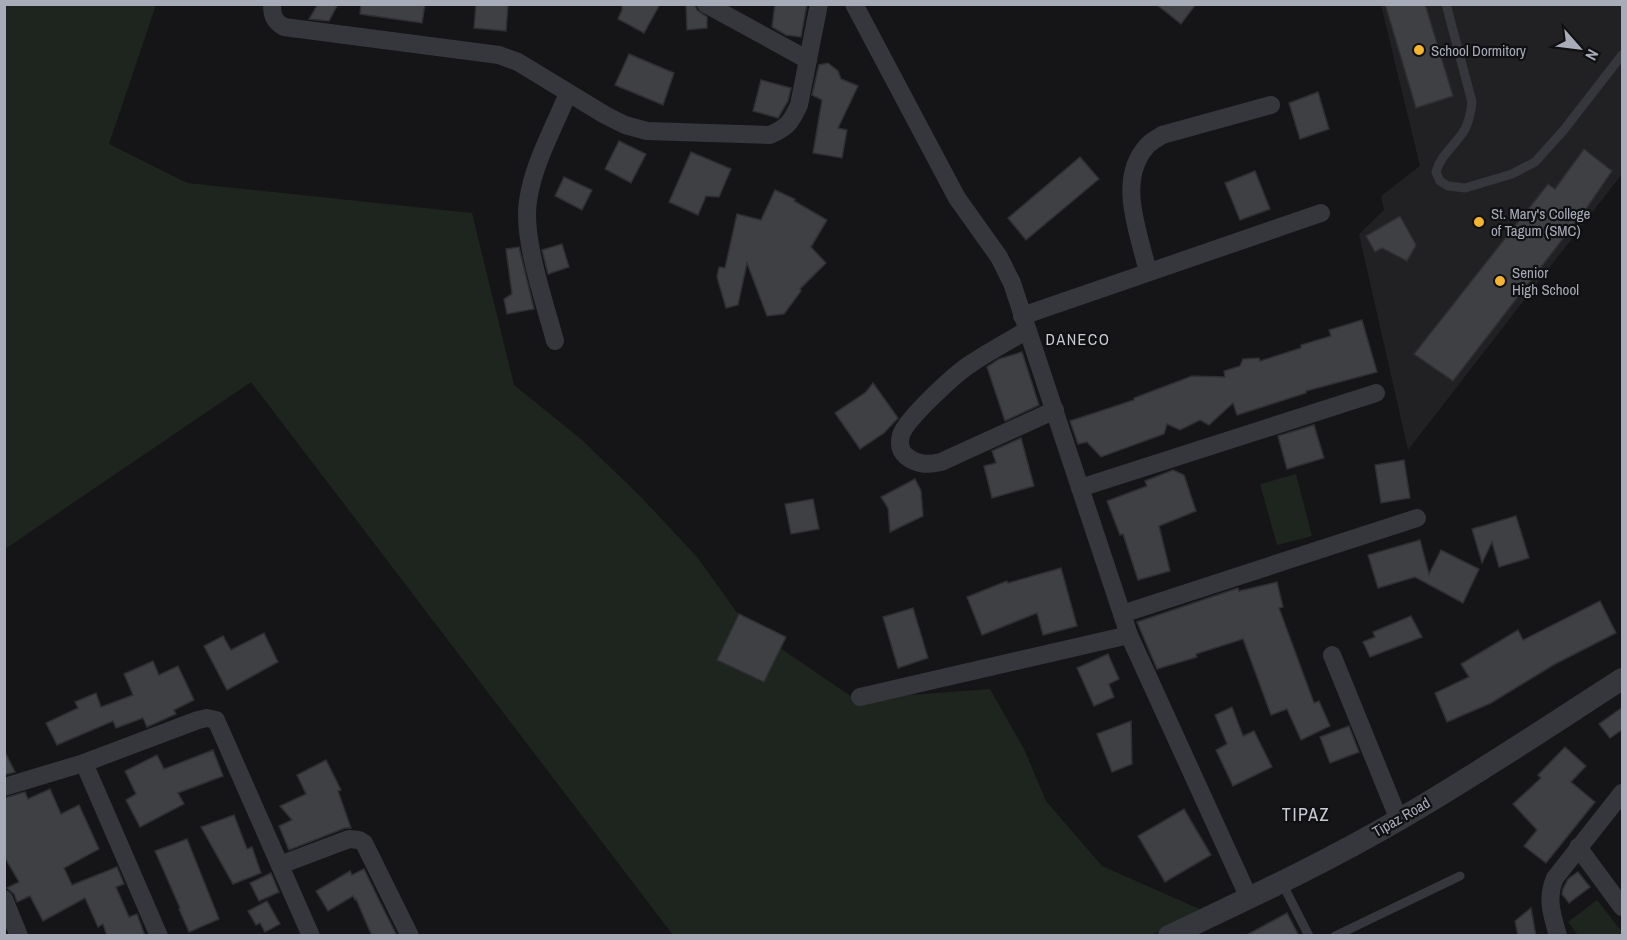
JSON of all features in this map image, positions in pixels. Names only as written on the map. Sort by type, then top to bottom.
[{"type":"street","points":[[272,4],[272,15],[276,22],[284,27],[498,55],[518,62],[604,115],[646,131],[771,135],[784,129],[792,120],[799,105],[819,4]]},
{"type":"street","points":[[706,4],[808,60]]},
{"type":"street","points":[[854,4],[957,198],[999,258],[1012,283],[1129,635],[1249,898]]},
{"type":"street","points":[[555,341],[528,235],[527,202],[534,175],[568,93]]},
{"type":"street","points":[[1148,272],[1132,201],[1131,181],[1137,162],[1148,145],[1162,135],[1271,105]]},
{"type":"street","points":[[1055,410],[941,462],[928,465],[914,462],[904,454],[900,446],[901,434],[911,419],[969,364],[1025,323],[1148,272],[1321,213]]},
{"type":"street","points":[[1080,488],[1376,393]]},
{"type":"street","points":[[1122,614],[1417,518]]},
{"type":"street","points":[[860,697],[1129,635]]},
{"type":"street","points":[[1332,655],[1398,820]]},
{"type":"street","name":"Tipaz Road","points":[[1169,936],[1282,883],[1398,820],[1623,679]]},
{"type":"street","points":[[4,787],[84,763],[198,720],[207,718],[216,720],[311,936]]},
{"type":"street","points":[[84,763],[159,936]]},
{"type":"street","points":[[1558,936],[1550,906],[1550,890],[1555,878],[1623,793]]},
{"type":"street","points":[[280,865],[349,839],[364,843],[410,936]]},
{"type":"street","points":[[1578,847],[1623,907]]},
{"type":"street","points":[[4,899],[20,936]]},
{"type":"lane","points":[[1446,4],[1472,102],[1470,117],[1464,130],[1439,162],[1436,172],[1440,181],[1448,186],[1465,188],[1512,174],[1534,162],[1563,131],[1623,55]]},
{"type":"lane","points":[[1335,936],[1460,876]]},
{"type":"lane","points":[[1282,883],[1309,936]]},
{"type":"shaded area","points":[[5,5],[156,5],[109,144],[187,183],[472,213],[514,385],[582,440],[641,497],[697,557],[746,625],[855,699],[990,689],[1024,749],[1046,801],[1102,866],[1204,911],[1149,936],[673,935],[251,382],[5,549]]},
{"type":"shaded area","name":"St. Mary's College of Tagum (SMC)","points":[[1381,5],[1622,5],[1622,174],[1408,450],[1359,234],[1384,210],[1381,196],[1420,166]]},
{"type":"shaded area","points":[[1296,474],[1312,536],[1277,545],[1260,484]]},
{"type":"shaded area","points":[[1597,900],[1622,935],[1578,935],[1568,922]]},
{"type":"building","points":[[318,4],[338,4],[329,21],[309,19]]},
{"type":"building","points":[[361,4],[425,4],[422,23],[360,14]]},
{"type":"building","points":[[476,4],[508,4],[506,31],[474,28]]},
{"type":"building","points":[[622,4],[660,4],[644,33],[618,19]]},
{"type":"building","points":[[686,4],[695,5],[697,10],[707,17],[707,28],[687,30]]},
{"type":"building","points":[[775,4],[807,4],[801,37],[786,35],[772,27]]},
{"type":"building","points":[[1156,4],[1196,4],[1181,24]]},
{"type":"building","name":"School Dormitory","points":[[1385,4],[1425,4],[1453,96],[1416,108]]},
{"type":"building","points":[[629,54],[674,73],[663,105],[615,85]]},
{"type":"building","points":[[828,63],[838,71],[841,79],[858,86],[838,128],[847,130],[842,158],[813,153],[822,100],[812,95],[819,65]]},
{"type":"building","points":[[761,80],[791,88],[788,101],[778,118],[753,111]]},
{"type":"building","points":[[1318,92],[1329,129],[1300,139],[1289,103]]},
{"type":"building","points":[[619,141],[646,154],[631,183],[605,169]]},
{"type":"building","name":"Senior High School","points":[[1584,149],[1612,171],[1586,209],[1453,381],[1414,354],[1548,184],[1555,189]]},
{"type":"building","points":[[691,152],[731,169],[719,197],[706,196],[698,215],[669,202]]},
{"type":"building","points":[[1080,157],[1099,179],[1026,240],[1008,218]]},
{"type":"building","points":[[1255,171],[1270,209],[1240,220],[1225,183]]},
{"type":"building","points":[[564,177],[592,190],[582,210],[555,196]]},
{"type":"building","points":[[775,190],[795,199],[794,201],[827,220],[811,247],[826,263],[800,289],[801,291],[784,314],[767,316],[747,263],[738,305],[726,308],[717,277],[719,267],[725,268],[737,214],[761,220]]},
{"type":"building","points":[[1400,216],[1416,245],[1407,261],[1382,248],[1375,252],[1366,236]]},
{"type":"building","points":[[562,244],[569,267],[548,274],[542,250]]},
{"type":"building","points":[[519,247],[534,309],[507,314],[504,299],[512,294],[506,249]]},
{"type":"building","points":[[1362,320],[1377,372],[1306,391],[1306,393],[1237,415],[1233,403],[1209,425],[1200,420],[1180,430],[1167,424],[1164,434],[1101,457],[1087,442],[1078,444],[1070,421],[1134,400],[1134,398],[1192,376],[1225,377],[1224,371],[1240,366],[1243,359],[1259,358],[1260,361],[1301,348],[1301,345],[1331,336],[1329,330]]},
{"type":"building","points":[[1022,352],[1039,405],[1005,421],[987,367],[999,359]]},
{"type":"building","points":[[873,383],[898,418],[884,433],[860,449],[835,413],[866,392]]},
{"type":"building","points":[[1314,425],[1324,458],[1287,469],[1278,436]]},
{"type":"building","points":[[1021,438],[1034,486],[992,498],[984,466],[996,463],[992,451]]},
{"type":"building","points":[[1404,460],[1410,498],[1381,503],[1375,465]]},
{"type":"building","points":[[1173,470],[1184,475],[1196,511],[1159,526],[1170,571],[1138,580],[1123,534],[1120,535],[1107,501],[1147,486],[1145,481]]},
{"type":"building","points":[[915,479],[921,491],[923,516],[890,532],[888,508],[881,497]]},
{"type":"building","points":[[813,499],[819,529],[791,534],[785,504]]},
{"type":"building","points":[[1516,516],[1529,558],[1499,567],[1492,542],[1482,563],[1472,529]]},
{"type":"building","points":[[1420,540],[1429,574],[1441,550],[1479,569],[1463,603],[1415,577],[1378,588],[1368,555]]},
{"type":"building","points":[[1061,568],[1077,626],[1043,635],[1037,613],[982,635],[967,597],[1007,581],[1008,583]]},
{"type":"building","points":[[1277,582],[1283,607],[1279,608],[1314,703],[1319,701],[1330,726],[1301,740],[1287,709],[1271,715],[1243,639],[1196,654],[1197,657],[1157,669],[1137,622],[1238,588],[1239,591]]},
{"type":"building","points":[[1600,601],[1616,633],[1555,664],[1491,703],[1447,722],[1435,693],[1469,677],[1461,664],[1518,630],[1523,640]]},
{"type":"building","points":[[913,608],[928,658],[898,668],[883,617]]},
{"type":"building","points":[[739,614],[786,637],[764,682],[717,660]]},
{"type":"building","points":[[1411,616],[1422,637],[1370,657],[1363,642],[1375,637],[1373,632]]},
{"type":"building","points":[[264,633],[278,662],[227,690],[204,646],[223,636],[231,650]]},
{"type":"building","points":[[1108,654],[1119,679],[1109,684],[1114,697],[1094,706],[1077,668]]},
{"type":"building","points":[[153,661],[159,675],[178,666],[194,700],[174,710],[176,714],[147,727],[143,718],[116,728],[113,721],[57,745],[46,723],[78,708],[75,702],[96,693],[101,707],[133,695],[124,674]]},
{"type":"building","points":[[1232,707],[1243,736],[1254,731],[1272,767],[1233,786],[1216,750],[1227,744],[1215,715]]},
{"type":"building","points":[[1623,707],[1623,729],[1610,738],[1599,724]]},
{"type":"building","points":[[1131,721],[1132,764],[1112,772],[1097,734]]},
{"type":"building","points":[[1349,726],[1359,752],[1330,763],[1320,737]]},
{"type":"building","points":[[1565,747],[1586,766],[1571,782],[1595,802],[1546,863],[1524,846],[1537,830],[1513,804],[1541,778],[1538,775]]},
{"type":"building","points":[[4,750],[15,772],[4,775]]},
{"type":"building","points":[[213,750],[223,776],[178,793],[184,804],[140,827],[126,800],[136,794],[125,771],[157,755],[164,769]]},
{"type":"building","points":[[326,760],[341,790],[338,791],[351,828],[345,828],[289,850],[279,826],[292,820],[280,806],[306,794],[297,775]]},
{"type":"building","points":[[50,789],[61,814],[79,805],[99,849],[64,868],[72,885],[117,867],[124,884],[116,887],[129,917],[137,914],[145,936],[107,936],[103,924],[98,927],[85,898],[43,921],[30,896],[17,902],[14,894],[7,888],[19,882],[4,856],[4,798],[25,792],[28,799]]},
{"type":"building","points":[[1184,809],[1211,855],[1165,882],[1138,836]]},
{"type":"building","points":[[234,815],[247,849],[252,847],[261,873],[233,884],[201,827]]},
{"type":"building","points":[[187,839],[219,919],[189,932],[155,851]]},
{"type":"building","points":[[364,869],[397,936],[372,936],[353,896],[328,911],[316,891],[350,871],[352,875]]},
{"type":"building","points":[[1578,872],[1590,887],[1569,903],[1562,894],[1563,889],[1568,879]]},
{"type":"building","points":[[271,873],[279,892],[259,901],[250,883]]},
{"type":"building","points":[[267,901],[280,924],[265,932],[260,923],[256,925],[248,911]]},
{"type":"building","points":[[1531,908],[1536,936],[1518,936],[1515,921]]},
{"type":"building","points":[[1287,913],[1299,936],[1245,936]]},
{"type":"place","name":"School Dormitory","points":[[1419,50]]},
{"type":"place","name":"St. Mary's College of Tagum (SMC)","points":[[1479,222]]},
{"type":"place","name":"Senior High School","points":[[1500,281]]},
{"type":"district","name":"DANECO","points":[[1078,339]]},
{"type":"district","name":"TIPAZ","points":[[1306,814]]}]
